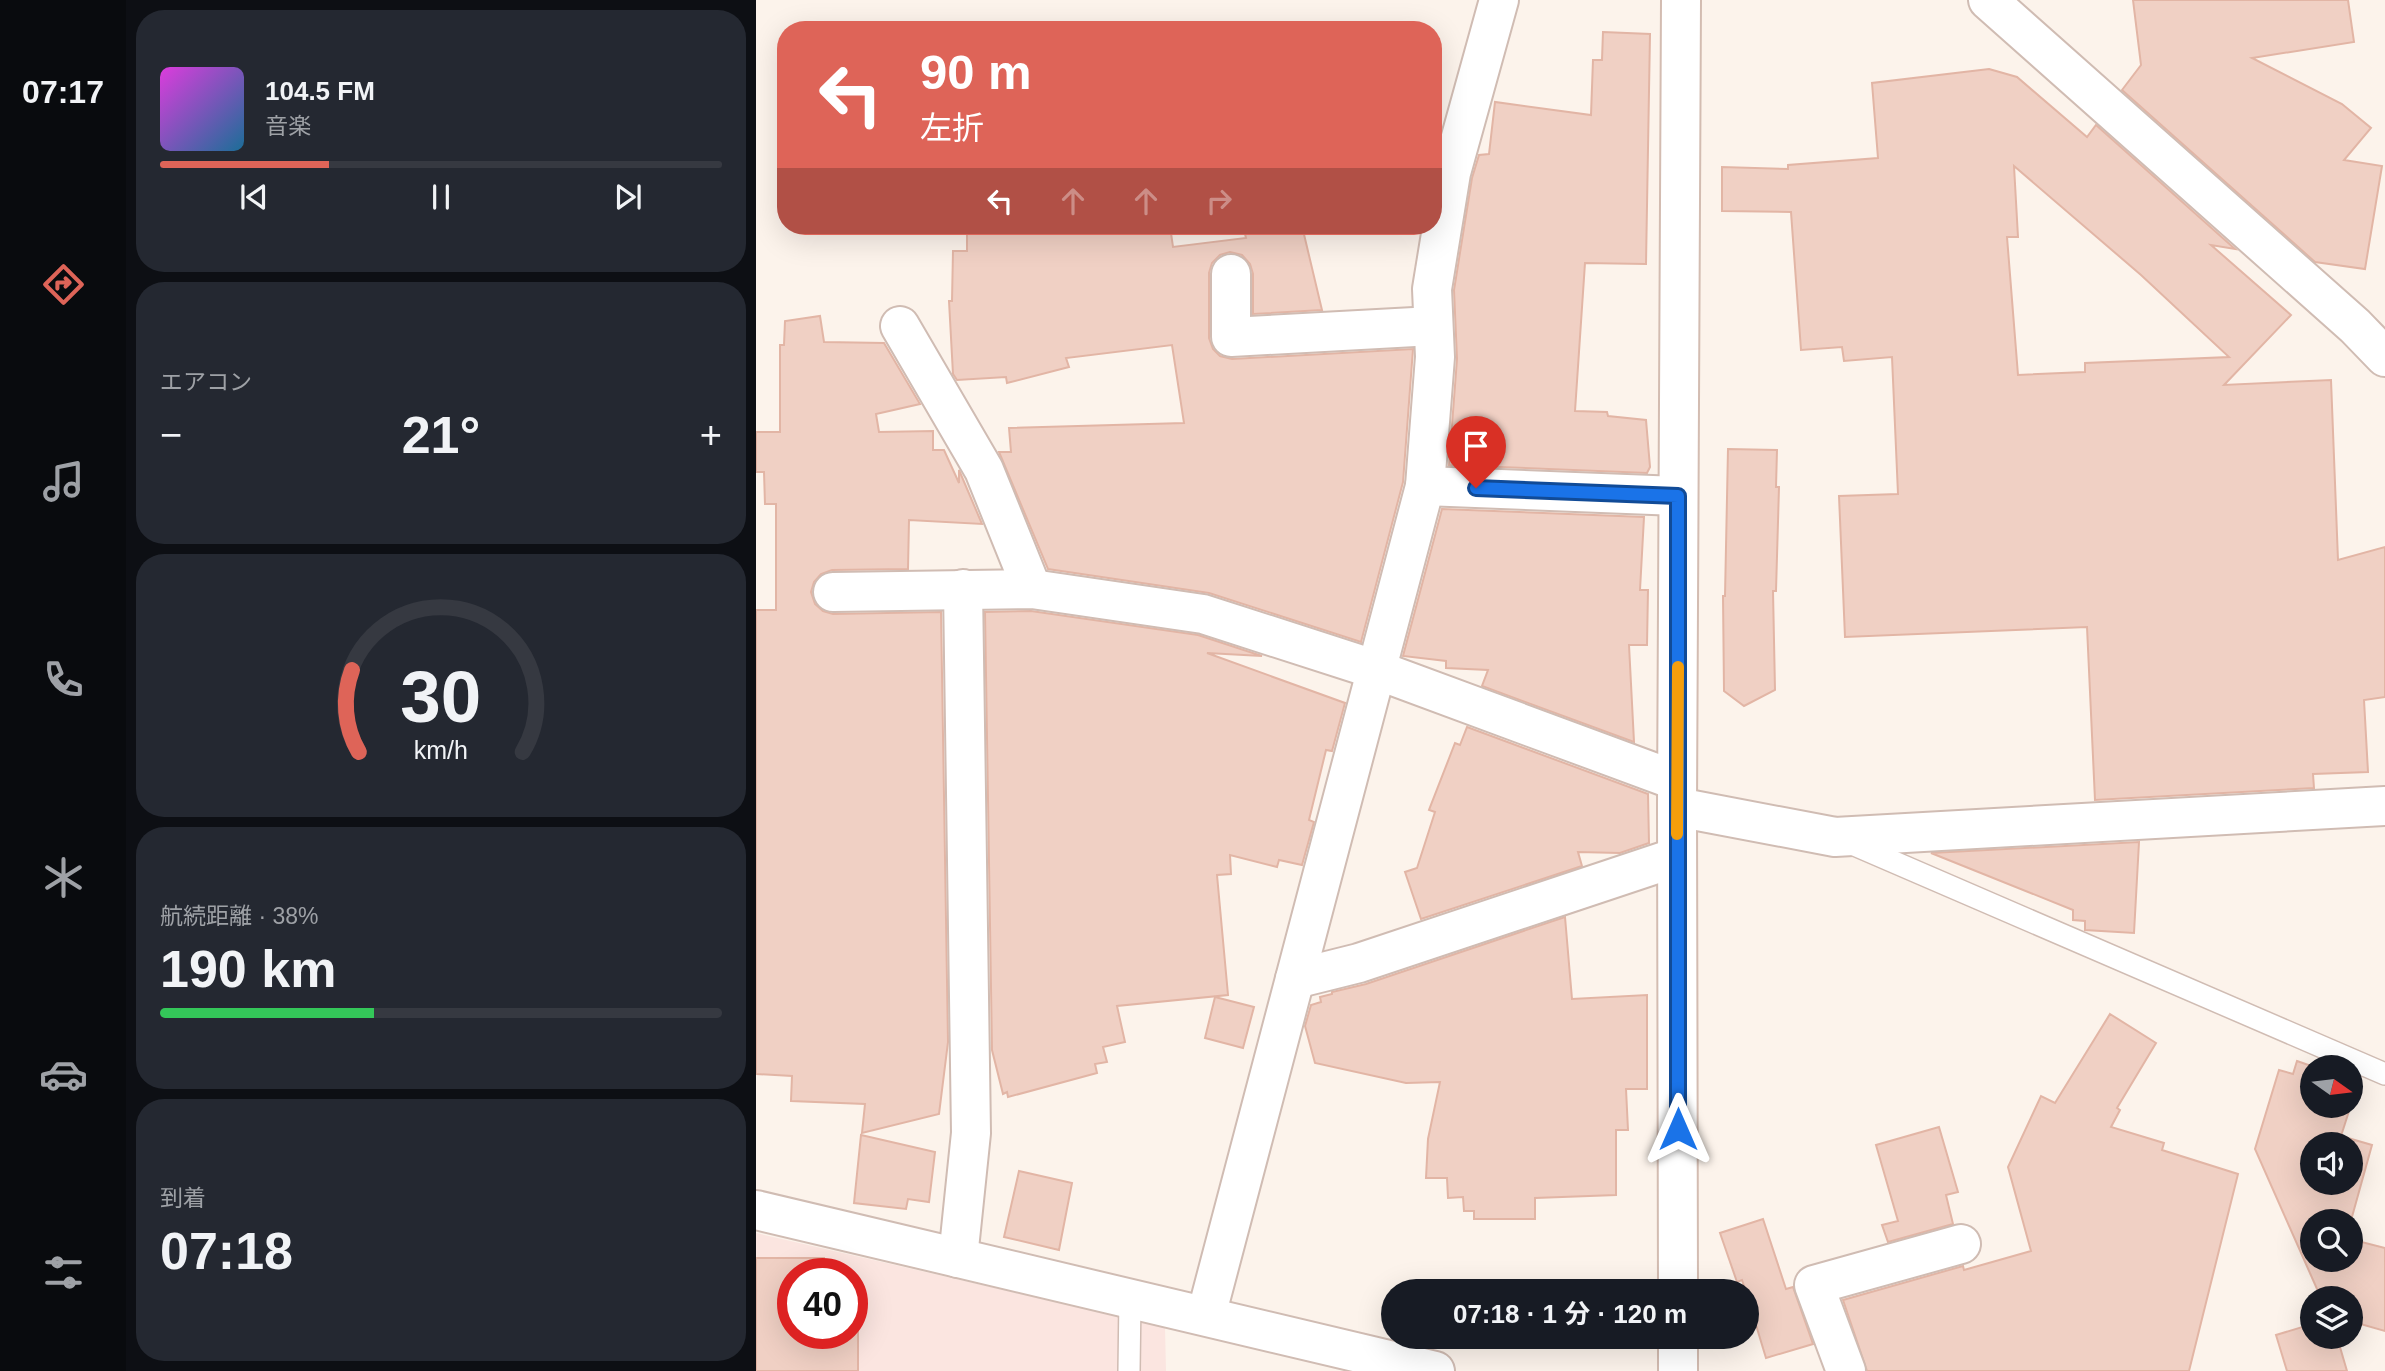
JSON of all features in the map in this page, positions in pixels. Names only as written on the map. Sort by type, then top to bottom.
[{"type":"street","points":[[1442,228],[1451,173],[1499,0]]},
{"type":"street","points":[[1678,1279],[1677,794],[1681,0]]},
{"type":"street","points":[[1988,0],[2355,326],[2385,357]]},
{"type":"street","points":[[1206,1316],[1425,486],[1435,357],[1432,289],[1441,235]]},
{"type":"street","points":[[1231,274],[1231,337],[1433,326]]},
{"type":"street","points":[[900,326],[984,470],[1032,589]]},
{"type":"street","points":[[1425,486],[1678,496]]},
{"type":"street","points":[[958,1258],[971,1133],[963,589]]},
{"type":"street","points":[[833,592],[1032,589],[1203,614],[1377,670],[1677,794],[1835,837],[2385,806]]},
{"type":"street","points":[[1296,979],[1359,963],[1677,857]]},
{"type":"street","points":[[756,1210],[1435,1371]]},
{"type":"street","points":[[1846,1371],[1814,1285],[1961,1244]]},
{"type":"street","points":[[1678,1349],[1678,1371]]},
{"type":"lane","points":[[1835,837],[2385,1074]]},
{"type":"lane","points":[[1129,1371],[1130,1298]]},
{"type":"shaded area","points":[[756,1233],[865,1258],[777,1258],[777,1349],[868,1349],[868,1259],[1165,1327],[1166,1371],[756,1371]]},
{"type":"building","points":[[2133,0],[2348,0],[2354,42],[2252,58],[2342,104],[2371,128],[2344,160],[2382,166],[2365,269],[2315,262],[2122,90],[2141,65]]},
{"type":"building","points":[[1603,32],[1650,34],[1646,264],[1585,263],[1575,411],[1607,412],[1608,416],[1646,420],[1650,467],[1647,473],[1449,465],[1457,359],[1454,290],[1472,178],[1479,155],[1489,154],[1495,102],[1591,115],[1593,60],[1602,60]]},
{"type":"building","points":[[1989,69],[2017,77],[2087,137],[2096,125],[2235,249],[2211,245],[2291,315],[2224,385],[2331,380],[2338,560],[2385,547],[2385,697],[2364,700],[2368,772],[2313,774],[2314,788],[2095,800],[2087,627],[1845,637],[1839,496],[1898,494],[1892,357],[1844,361],[1842,347],[1801,350],[1791,212],[1722,211],[1722,167],[1788,169],[1788,165],[1878,158],[1872,83]],"holes":[[[2014,166],[2141,275],[2229,357],[2085,363],[2085,372],[2018,375],[2007,237],[2018,237]]]},
{"type":"building","points":[[967,235],[1171,235],[1173,247],[1246,238],[1245,235],[1304,235],[1322,310],[1253,314],[1253,274],[1250,264],[1242,255],[1230,252],[1220,255],[1212,263],[1209,273],[1209,338],[1213,349],[1220,356],[1232,359],[1413,349],[1403,482],[1361,642],[1209,593],[1048,569],[999,452],[1011,452],[1009,428],[1184,423],[1172,345],[1066,358],[1069,367],[1007,383],[1006,377],[957,380],[953,374],[949,301],[952,301],[953,251],[967,251]]},
{"type":"building","points":[[820,316],[824,342],[884,343],[920,404],[876,414],[879,432],[933,431],[933,450],[944,450],[959,483],[959,470],[982,524],[909,520],[908,569],[832,570],[821,574],[814,582],[811,592],[815,604],[823,611],[833,614],[941,612],[948,1042],[939,1114],[862,1133],[865,1104],[791,1101],[792,1076],[756,1074],[756,610],[776,610],[776,504],[765,504],[764,472],[756,472],[756,432],[780,432],[780,345],[784,345],[785,321]]},
{"type":"building","points":[[1728,449],[1777,450],[1776,487],[1779,487],[1776,591],[1773,591],[1775,690],[1744,706],[1724,691],[1723,596]]},
{"type":"building","points":[[1442,509],[1644,517],[1640,590],[1648,590],[1647,645],[1629,645],[1634,742],[1482,686],[1488,670],[1446,668],[1446,661],[1403,656]]},
{"type":"building","points":[[1031,611],[1198,635],[1262,656],[1207,653],[1345,703],[1332,751],[1326,750],[1309,820],[1314,822],[1302,865],[1279,860],[1277,867],[1230,855],[1231,874],[1217,875],[1228,995],[1117,1006],[1125,1042],[1103,1047],[1107,1062],[1095,1064],[1097,1073],[1008,1097],[1007,1092],[1003,1094],[992,1050],[985,612]]},
{"type":"building","points":[[1467,727],[1648,794],[1649,843],[1620,853],[1578,852],[1582,866],[1421,919],[1405,872],[1417,868],[1435,812],[1429,810],[1455,743],[1460,745]]},
{"type":"building","points":[[2139,842],[2134,933],[2085,930],[2085,921],[2073,920],[2073,910],[1931,853]]},
{"type":"building","points":[[1565,917],[1572,999],[1647,995],[1647,1089],[1626,1089],[1628,1130],[1616,1130],[1616,1195],[1535,1198],[1535,1219],[1474,1219],[1474,1211],[1464,1211],[1463,1197],[1448,1198],[1447,1178],[1426,1178],[1428,1139],[1440,1082],[1406,1083],[1315,1063],[1305,1026],[1311,1005],[1321,1002],[1320,997],[1332,992],[1366,984]]},
{"type":"building","points":[[1215,997],[1254,1007],[1243,1048],[1205,1038]]},
{"type":"building","points":[[2110,1014],[2156,1043],[2117,1108],[2120,1110],[2111,1127],[2164,1143],[2162,1150],[2238,1174],[2189,1371],[1867,1371],[1843,1300],[1963,1266],[1964,1270],[2031,1251],[2008,1167],[2041,1096],[2055,1103]]},
{"type":"building","points":[[2297,1061],[2300,1062],[2300,1118],[2347,1118],[2342,1132],[2300,1132],[2300,1195],[2358,1195],[2354,1209],[2300,1209],[2300,1251],[2255,1149],[2279,1070],[2293,1074]]},
{"type":"building","points":[[1939,1127],[1958,1192],[1946,1195],[1953,1224],[1888,1242],[1882,1225],[1898,1221],[1876,1145]]},
{"type":"building","points":[[861,1135],[935,1152],[929,1202],[908,1199],[906,1209],[854,1203]]},
{"type":"building","points":[[2363,1142],[2372,1145],[2363,1177]]},
{"type":"building","points":[[1019,1171],[1072,1183],[1059,1250],[1004,1237]]},
{"type":"building","points":[[1763,1219],[1786,1289],[1793,1287],[1813,1344],[1766,1358],[1759,1335],[1759,1279],[1736,1279],[1720,1233]]},
{"type":"building","points":[[2363,1242],[2385,1248],[2385,1331],[2363,1325],[2363,1286],[2316,1286],[2309,1272],[2363,1272]]},
{"type":"building","points":[[756,1258],[777,1258],[777,1349],[858,1349],[858,1371],[756,1371]]},
{"type":"building","points":[[2300,1328],[2300,1349],[2341,1349],[2347,1371],[2287,1371],[2276,1335]]},
{"type":"slow traffic","points":[[1677,834],[1678,667]]},
{"type":"route","points":[[1476,488],[1678,496],[1678,1129]]}]
